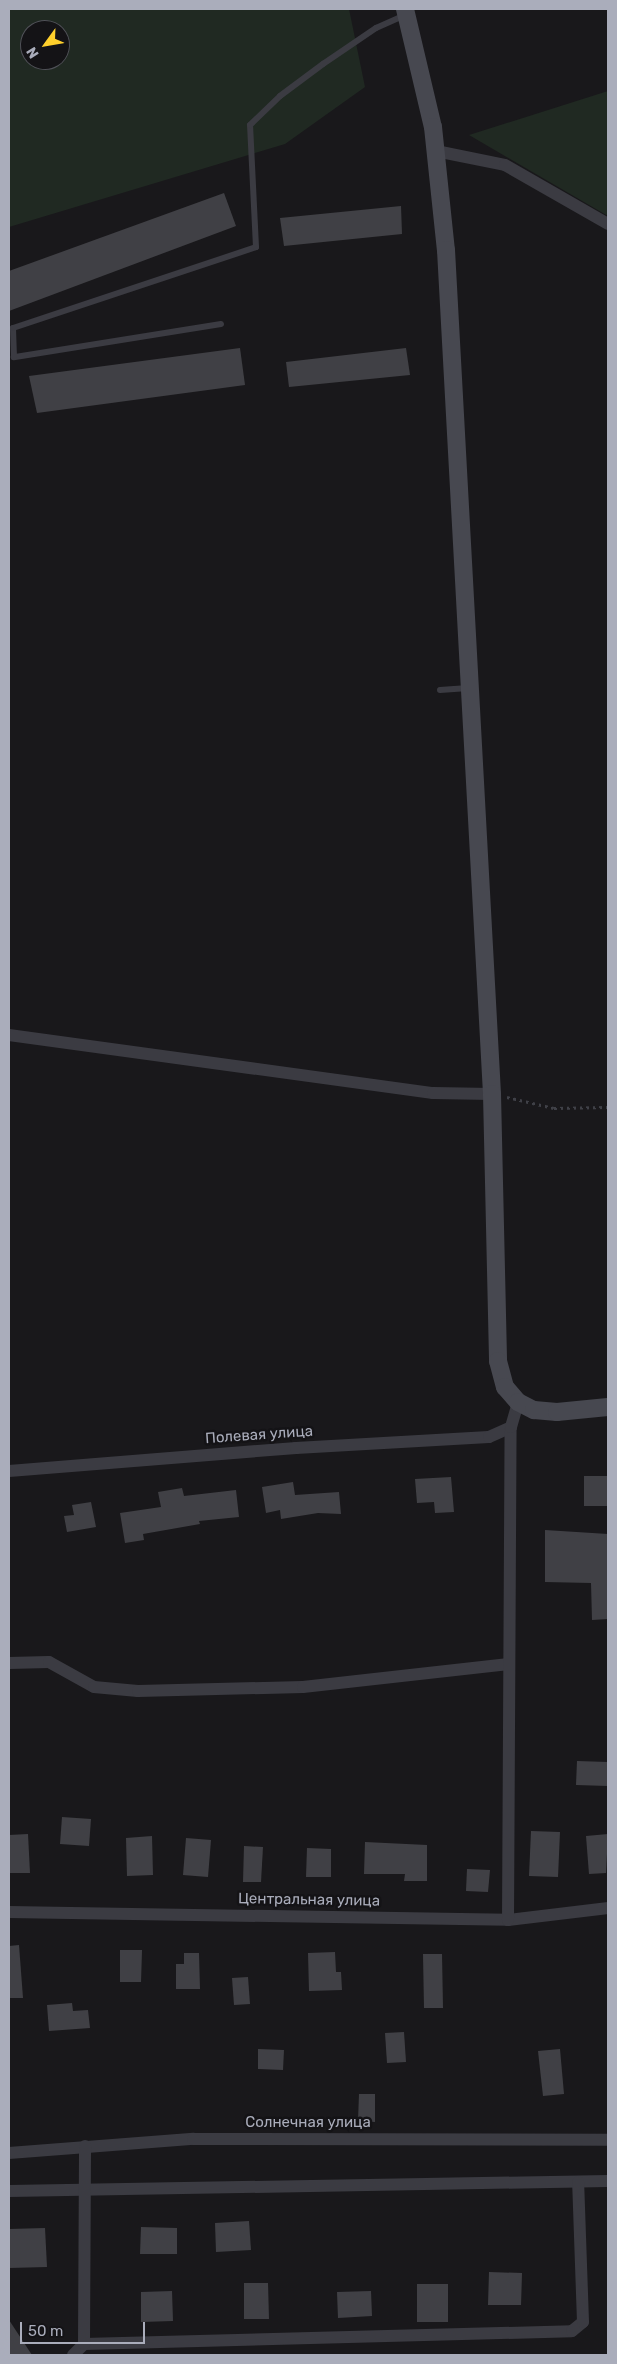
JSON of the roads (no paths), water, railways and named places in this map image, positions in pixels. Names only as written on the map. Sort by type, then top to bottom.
[{"type":"main road","points":[[405,12],[436,151],[446,250],[468,688],[492,1094],[498,1361],[505,1387],[518,1402],[534,1410],[556,1412],[608,1407]]},
{"type":"street","points":[[436,151],[505,165],[608,224]]},
{"type":"street","points":[[9,1035],[433,1093],[492,1094]]},
{"type":"street","points":[[508,1920],[511,1427],[518,1402]]},
{"type":"street","name":"Полевая улица","points":[[9,1471],[296,1448],[489,1437],[511,1427]]},
{"type":"street","points":[[9,1663],[49,1662],[94,1686],[138,1691],[302,1687],[509,1664]]},
{"type":"street","name":"Центральная улица","points":[[9,1912],[508,1920],[608,1908]]},
{"type":"street","name":"Солнечная улица","points":[[9,2153],[193,2139],[608,2140]]},
{"type":"street","points":[[84,2344],[85,2146]]},
{"type":"street","points":[[9,2191],[85,2188],[608,2181]]},
{"type":"street","points":[[73,2355],[84,2344],[572,2331],[584,2322],[578,2182]]},
{"type":"lane","points":[[221,324],[14,357],[13,328],[256,247],[250,124],[280,96],[323,64],[376,28],[405,12]]},
{"type":"lane","points":[[440,690],[468,688]]}]
